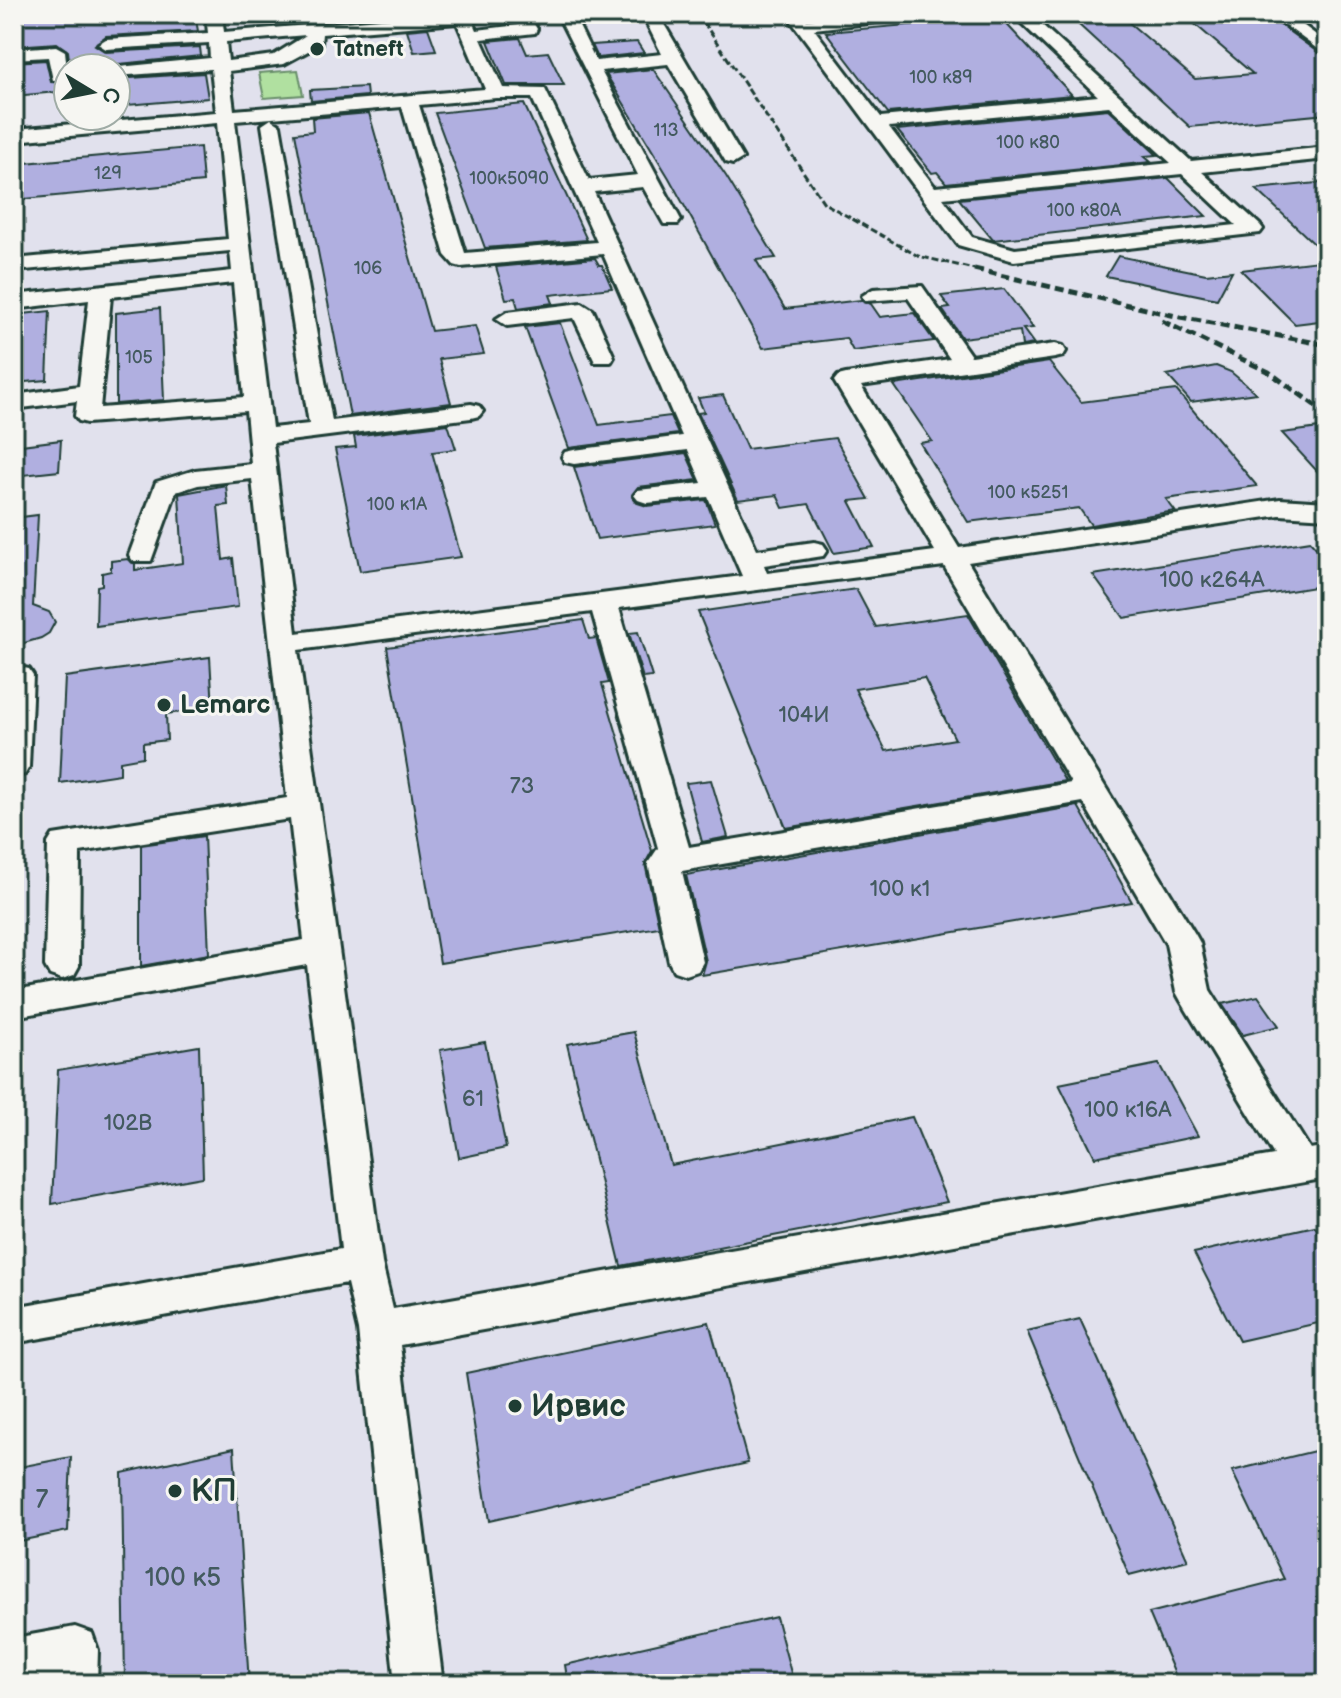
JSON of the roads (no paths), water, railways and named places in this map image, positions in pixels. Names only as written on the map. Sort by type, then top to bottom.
[{"type":"street","points":[[132,67],[217,45],[313,30],[500,14]]},
{"type":"street","points":[[472,35],[529,29],[520,14]]},
{"type":"street","points":[[565,14],[671,220]]},
{"type":"street","points":[[650,14],[733,158]]},
{"type":"street","points":[[798,20],[904,14]]},
{"type":"street","points":[[798,20],[965,241],[1014,255],[1253,229],[1020,14]]},
{"type":"street","points":[[1278,14],[1327,51]]},
{"type":"street","points":[[463,15],[496,93]]},
{"type":"street","points":[[106,44],[217,45],[278,60],[315,40],[313,30]]},
{"type":"street","points":[[217,45],[283,643],[362,1263],[378,1330],[419,1684]]},
{"type":"street","points":[[14,54],[56,52]]},
{"type":"street","points":[[590,67],[673,58]]},
{"type":"street","points":[[14,135],[224,123],[409,101],[496,93],[539,93],[753,570]]},
{"type":"street","points":[[876,123],[1112,100]]},
{"type":"street","points":[[409,101],[455,255],[461,261],[610,247]]},
{"type":"street","points":[[224,123],[271,125],[383,117]]},
{"type":"street","points":[[271,125],[322,430]]},
{"type":"street","points":[[929,194],[1327,153]]},
{"type":"street","points":[[583,187],[650,180]]},
{"type":"street","points":[[14,248],[155,236],[240,260]]},
{"type":"street","points":[[14,265],[200,248]]},
{"type":"street","points":[[14,302],[101,292],[240,260]]},
{"type":"street","points":[[873,296],[914,291],[965,364]]},
{"type":"street","points":[[101,292],[87,416],[256,403]]},
{"type":"street","points":[[507,319],[582,310],[603,357]]},
{"type":"street","points":[[591,325],[643,319]]},
{"type":"street","points":[[378,1330],[1317,1171],[1193,992],[1183,943],[846,381],[1055,351]]},
{"type":"street","points":[[14,402],[90,392]]},
{"type":"street","points":[[260,437],[471,411]]},
{"type":"street","points":[[574,457],[697,442]]},
{"type":"street","points":[[142,555],[165,487],[195,478],[263,470]]},
{"type":"street","points":[[647,495],[717,489]]},
{"type":"street","points":[[753,570],[952,557],[1280,507],[1327,510]]},
{"type":"street","points":[[283,643],[473,605],[602,601],[753,570],[814,550]]},
{"type":"street","points":[[602,601],[674,849],[664,863],[686,962]]},
{"type":"street","points":[[14,675],[19,675],[14,767]]},
{"type":"street","points":[[664,863],[1092,790]]},
{"type":"street","points":[[62,966],[64,843],[304,806]]},
{"type":"street","points":[[14,1004],[322,950]]},
{"type":"street","points":[[14,1325],[362,1263]]},
{"type":"street","points":[[14,1662],[75,1650],[73,1684]]},
{"type":"railway","points":[[698,14],[824,203],[918,256],[983,271]]},
{"type":"railway","points":[[974,269],[1180,317],[1327,345]]},
{"type":"railway","points":[[1162,321],[1269,372],[1327,414]]},
{"type":"place","name":"Tatneft","points":[[317,49]]},
{"type":"place","name":"Lemarc","points":[[164,705]]},
{"type":"place","name":"Ирвис","points":[[515,1406]]},
{"type":"place","name":"КП","points":[[175,1491]]}]
